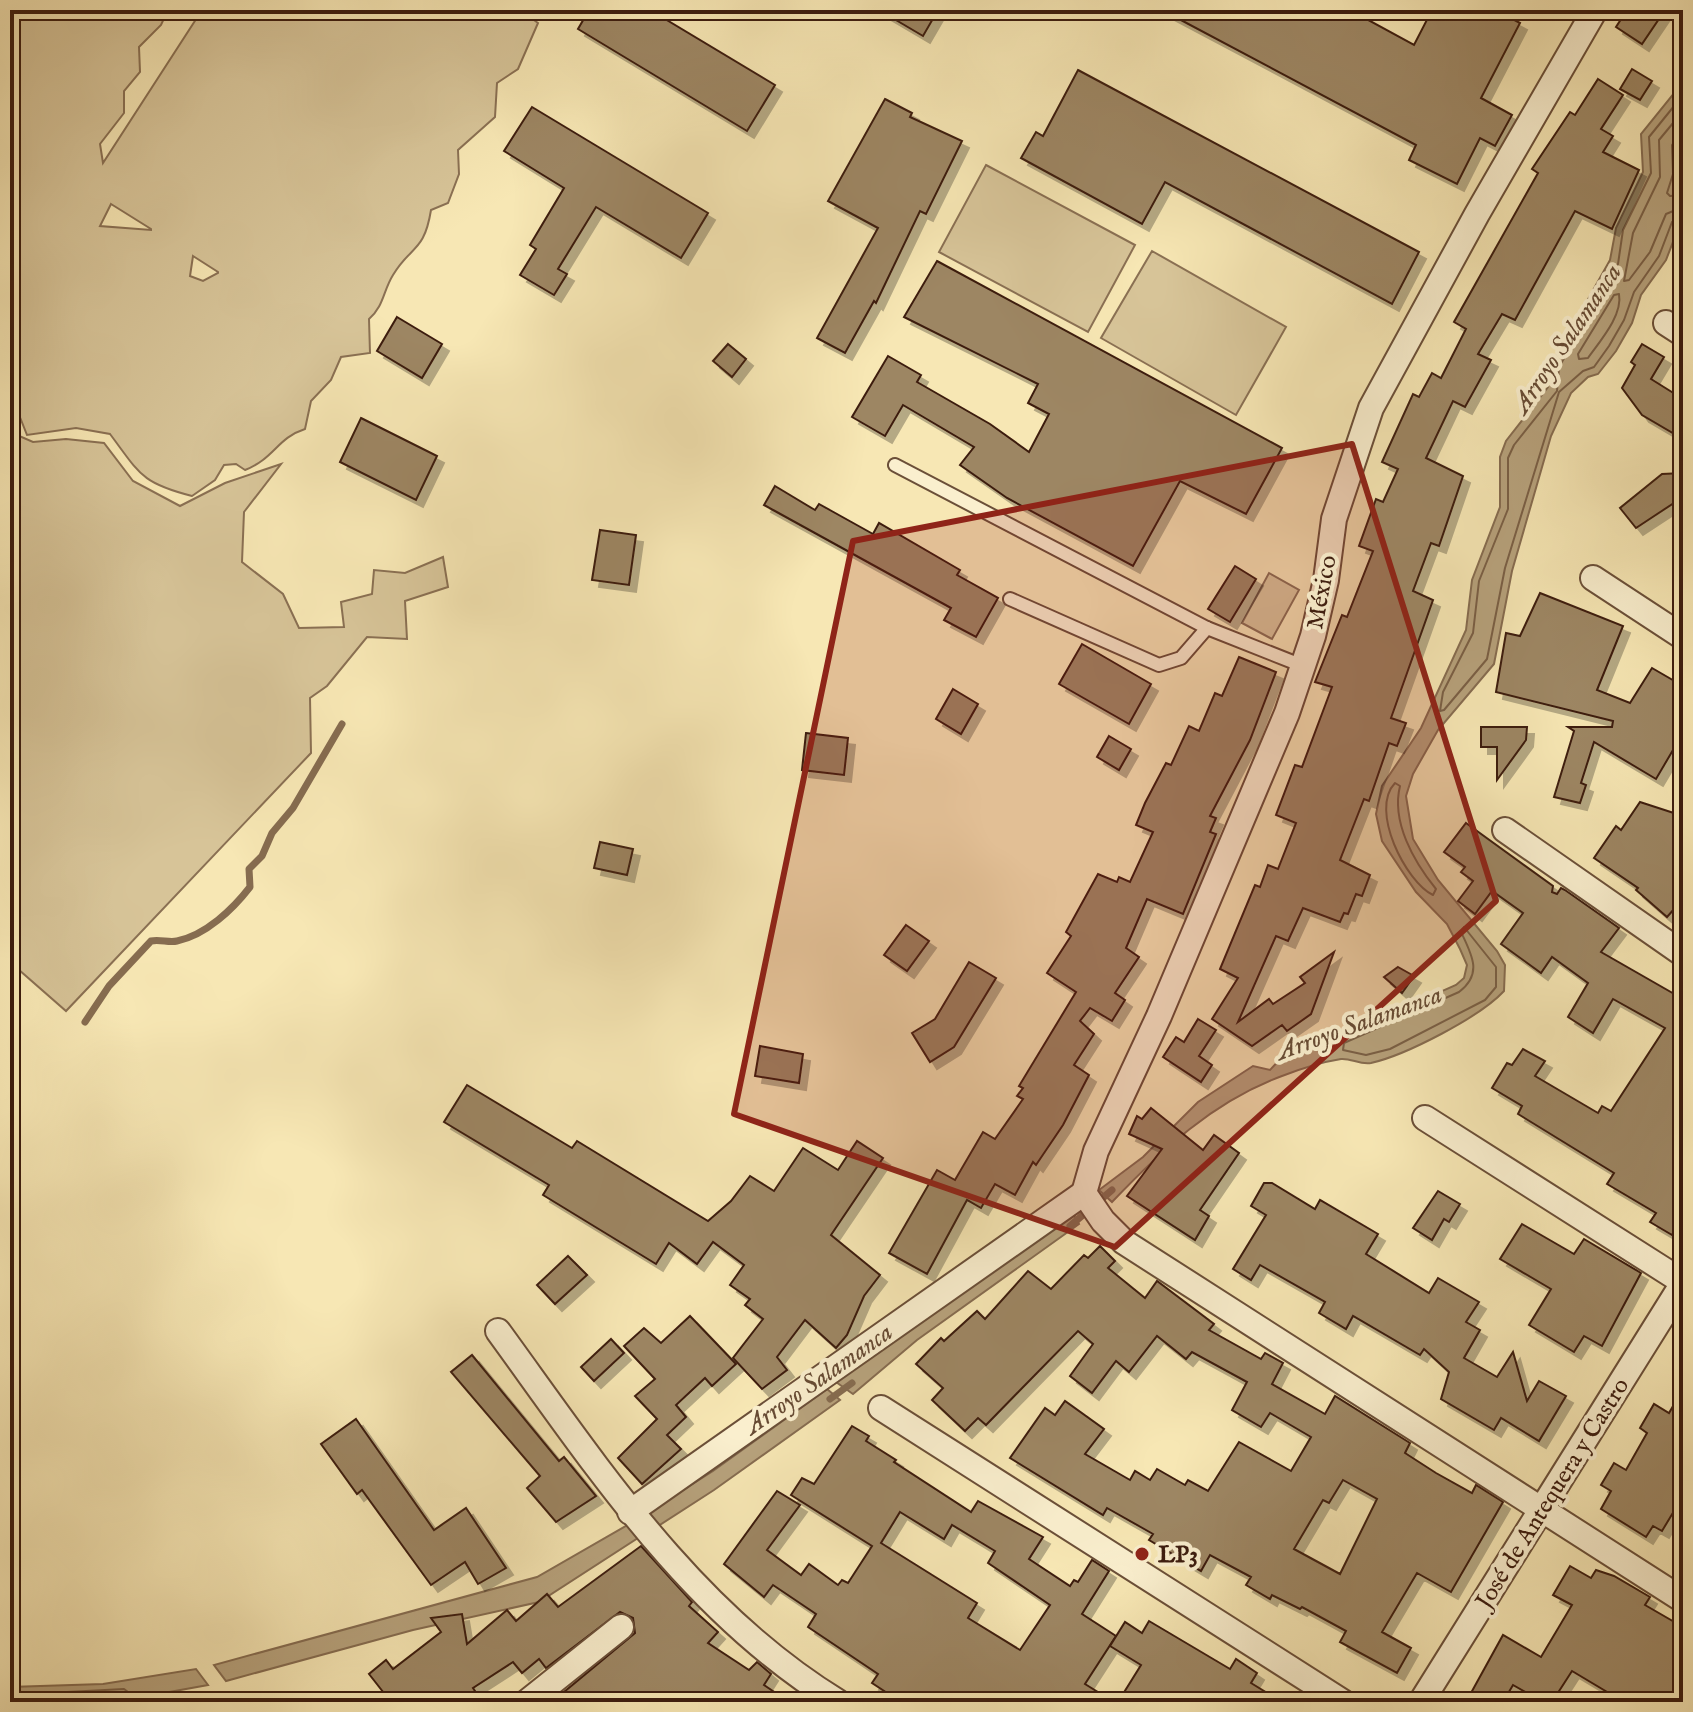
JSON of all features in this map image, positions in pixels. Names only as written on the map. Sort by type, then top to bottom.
[{"type":"street","name":"México","points":[[1087,1196],[1096,1151],[1159,1016],[1256,789],[1303,666],[1326,580],[1334,519],[1371,408],[1477,214],[1595,10]]},
{"type":"street","points":[[1593,578],[1683,637]]},
{"type":"street","points":[[1505,830],[1683,954]]},
{"type":"street","points":[[1425,1118],[1683,1282]]},
{"type":"street","points":[[630,1512],[1087,1196],[1103,1221],[1124,1242],[1683,1600]]},
{"type":"street","name":"José de Antequera y Castro","points":[[1421,1702],[1683,1282]]},
{"type":"street","points":[[498,1331],[630,1512],[691,1581],[746,1636],[838,1702]]},
{"type":"street","points":[[881,1408],[1343,1702]]},
{"type":"street","points":[[527,1702],[621,1627]]},
{"type":"lane","points":[[895,465],[1207,628],[1303,666]]},
{"type":"lane","points":[[1010,599],[1159,665],[1181,658],[1207,628]]},
{"type":"highlighted area","points":[[1352,444],[1496,901],[1115,1247],[734,1114],[853,541]]},
{"type":"shaded area","points":[[10,10],[168,10],[161,25],[139,47],[140,72],[124,91],[124,113],[100,144],[103,163],[202,10],[501,10],[523,12],[538,23],[518,69],[497,83],[495,117],[458,150],[459,174],[448,203],[431,210],[421,242],[393,275],[378,309],[369,319],[370,353],[341,357],[331,380],[311,401],[305,429],[288,438],[263,460],[245,470],[236,464],[224,465],[215,480],[192,496],[162,486],[143,475],[110,434],[76,428],[27,435],[10,392]],"holes":[[[111,204],[151,229],[151,230],[100,226]],[[193,256],[218,272],[218,273],[203,281],[190,276]]]},
{"type":"shaded area","points":[[986,165],[1135,245],[1088,332],[939,252]]},
{"type":"shaded area","points":[[1152,251],[1286,327],[1236,415],[1101,338]]},
{"type":"shaded area","points":[[10,432],[33,442],[66,439],[104,443],[133,481],[180,506],[225,483],[281,464],[244,512],[242,562],[283,594],[299,628],[344,627],[341,602],[372,594],[374,570],[405,573],[443,557],[448,587],[405,601],[407,639],[367,637],[327,686],[310,698],[311,753],[66,1011],[10,962]]},
{"type":"shaded area","points":[[1269,573],[1299,590],[1272,639],[1242,623]]},
{"type":"water","points":[[1683,82],[1683,216],[1666,260],[1641,295],[1632,323],[1616,351],[1598,374],[1588,377],[1571,393],[1551,436],[1512,571],[1494,664],[1438,730],[1413,774],[1406,796],[1413,839],[1438,880],[1497,951],[1505,965],[1504,991],[1478,1012],[1442,1034],[1386,1059],[1363,1063],[1341,1059],[1319,1064],[1282,1076],[1233,1099],[1169,1146],[1112,1202],[1099,1190],[1143,1157],[1198,1102],[1253,1066],[1270,1070],[1285,1054],[1314,1048],[1456,985],[1464,978],[1467,965],[1447,924],[1416,892],[1382,841],[1376,814],[1382,786],[1421,728],[1466,630],[1472,580],[1500,507],[1500,457],[1506,441],[1548,387],[1551,365],[1610,260],[1616,228],[1643,172],[1641,134]]},
{"type":"water","points":[[1072,1212],[1079,1224],[917,1340],[853,1394],[836,1382]]},
{"type":"water","points":[[827,1389],[840,1400],[714,1490],[652,1530],[639,1518],[713,1471]]},
{"type":"water","points":[[631,1523],[641,1536],[539,1602],[413,1630],[226,1681],[214,1665],[537,1577]]},
{"type":"water","points":[[196,1669],[208,1685],[114,1702],[10,1702],[10,1687],[103,1684]]},
{"type":"building","points":[[589,10],[650,10],[775,85],[747,131],[578,29]]},
{"type":"building","points":[[879,10],[938,10],[923,36]]},
{"type":"building","points":[[1162,10],[1350,10],[1414,45],[1432,10],[1496,10],[1520,23],[1481,98],[1512,115],[1495,146],[1480,138],[1457,184],[1409,160],[1416,145]]},
{"type":"building","points":[[1627,10],[1665,10],[1642,44],[1616,27]]},
{"type":"building","points":[[1632,69],[1652,81],[1640,100],[1620,89]]},
{"type":"building","points":[[1078,70],[1419,252],[1392,304],[1165,182],[1142,224],[1021,158],[1036,132],[1043,136]]},
{"type":"building","points":[[1598,79],[1623,95],[1601,129],[1613,136],[1603,152],[1639,170],[1612,229],[1575,211],[1515,320],[1502,314],[1478,354],[1491,360],[1465,407],[1453,401],[1426,458],[1463,476],[1439,546],[1431,543],[1413,591],[1433,600],[1391,718],[1406,723],[1397,746],[1389,743],[1369,801],[1364,799],[1340,860],[1370,875],[1362,896],[1356,894],[1348,914],[1344,913],[1340,922],[1303,908],[1288,941],[1276,936],[1238,1022],[1269,999],[1273,1004],[1305,983],[1300,977],[1334,952],[1311,1014],[1287,1031],[1282,1025],[1252,1046],[1212,1019],[1238,978],[1220,969],[1255,885],[1260,887],[1268,865],[1278,869],[1296,823],[1276,815],[1295,765],[1302,767],[1332,687],[1315,682],[1342,615],[1347,617],[1373,551],[1359,546],[1376,499],[1383,502],[1398,469],[1382,462],[1413,394],[1419,397],[1432,373],[1441,378],[1466,329],[1454,322],[1538,173],[1532,169],[1570,112],[1575,115]]},
{"type":"building","points":[[885,99],[912,113],[910,117],[962,141],[926,214],[920,211],[876,303],[874,301],[845,353],[817,338],[878,228],[828,201]]},
{"type":"building","points":[[532,107],[708,213],[681,258],[596,207],[558,269],[567,274],[554,295],[520,275],[536,249],[530,245],[564,188],[504,151]]},
{"type":"building","points":[[937,261],[1282,448],[1246,514],[1180,481],[1133,566],[1007,498],[960,465],[974,447],[903,405],[885,436],[852,417],[888,356],[921,375],[917,382],[990,424],[1029,452],[1049,414],[1028,403],[1038,384],[904,317]]},
{"type":"building","points":[[397,317],[442,344],[422,378],[377,351]]},
{"type":"building","points":[[728,344],[746,359],[732,377],[713,361]]},
{"type":"building","points":[[1642,344],[1664,357],[1651,379],[1683,399],[1683,439],[1642,415],[1622,388],[1635,365],[1631,362]]},
{"type":"building","points":[[361,418],[437,456],[416,500],[340,462]]},
{"type":"building","points":[[1683,473],[1683,497],[1636,528],[1620,508],[1662,474]]},
{"type":"building","points":[[775,486],[815,510],[819,504],[873,534],[879,523],[960,570],[957,575],[998,598],[976,637],[944,620],[951,608],[764,505]]},
{"type":"building","points":[[600,530],[636,535],[629,585],[592,580]]},
{"type":"building","points":[[1235,566],[1256,579],[1230,622],[1208,609]]},
{"type":"building","points":[[1540,593],[1623,626],[1597,690],[1630,703],[1652,668],[1683,686],[1683,733],[1656,779],[1594,742],[1581,783],[1586,785],[1580,803],[1554,797],[1574,731],[1568,727],[1612,727],[1613,721],[1496,692],[1506,633],[1520,636]]},
{"type":"building","points":[[1082,644],[1151,684],[1129,724],[1059,684]]},
{"type":"building","points":[[1239,657],[1276,672],[1250,740],[1210,816],[1216,818],[1210,832],[1216,834],[1183,914],[1147,899],[1126,948],[1139,957],[1115,993],[1125,1000],[1112,1021],[1090,1008],[1080,1021],[1094,1034],[1074,1065],[1089,1075],[1063,1125],[1036,1165],[1033,1162],[1015,1195],[995,1184],[981,1208],[967,1200],[927,1274],[889,1253],[937,1170],[955,1180],[983,1132],[995,1139],[1023,1099],[1017,1096],[1023,1088],[1019,1086],[1076,992],[1047,973],[1071,936],[1066,932],[1098,874],[1117,882],[1119,877],[1130,882],[1153,832],[1136,825],[1145,803],[1166,763],[1171,765],[1189,726],[1199,731],[1215,693],[1222,696]]},
{"type":"building","points":[[953,689],[978,704],[961,734],[936,719]]},
{"type":"building","points":[[1481,727],[1527,727],[1526,740],[1497,780],[1497,747],[1481,747]]},
{"type":"building","points":[[806,733],[848,738],[844,775],[802,770]]},
{"type":"building","points":[[1109,736],[1131,749],[1119,770],[1097,757]]},
{"type":"building","points":[[1640,802],[1683,816],[1683,899],[1667,917],[1636,890],[1638,888],[1594,858],[1616,826],[1621,830]]},
{"type":"building","points":[[1466,823],[1553,886],[1552,892],[1557,894],[1561,888],[1565,890],[1619,928],[1601,952],[1683,999],[1683,1216],[1672,1235],[1650,1222],[1656,1213],[1607,1184],[1614,1173],[1518,1114],[1522,1106],[1492,1088],[1507,1063],[1512,1065],[1523,1049],[1545,1061],[1535,1076],[1598,1113],[1602,1106],[1611,1111],[1665,1028],[1613,999],[1593,1033],[1568,1017],[1588,983],[1552,957],[1541,973],[1501,944],[1523,913],[1492,891],[1475,914],[1458,901],[1473,881],[1461,872],[1465,867],[1444,852]]},
{"type":"building","points":[[600,842],[633,849],[627,875],[594,868]]},
{"type":"building","points":[[906,925],[929,941],[907,971],[884,955]]},
{"type":"building","points":[[969,962],[996,978],[954,1047],[930,1062],[912,1033],[935,1019]]},
{"type":"building","points":[[1398,967],[1414,976],[1402,993],[1384,977]]},
{"type":"building","points":[[1198,1019],[1216,1030],[1199,1056],[1212,1065],[1201,1082],[1163,1057],[1176,1037],[1184,1042]]},
{"type":"building","points":[[760,1046],[803,1054],[799,1083],[755,1076]]},
{"type":"building","points":[[467,1085],[572,1148],[577,1141],[708,1221],[731,1201],[750,1176],[774,1191],[803,1148],[838,1170],[857,1141],[883,1158],[831,1235],[880,1275],[864,1296],[847,1335],[836,1348],[805,1320],[777,1357],[787,1370],[762,1389],[733,1358],[763,1319],[745,1305],[750,1299],[730,1285],[744,1265],[713,1242],[697,1264],[669,1243],[656,1264],[543,1195],[549,1185],[444,1122]]},
{"type":"building","points":[[1151,1108],[1203,1150],[1214,1135],[1239,1153],[1200,1210],[1209,1216],[1195,1240],[1127,1196],[1162,1149],[1129,1134],[1137,1116],[1142,1119]]},
{"type":"building","points":[[1264,1183],[1272,1183],[1315,1209],[1320,1200],[1378,1234],[1366,1254],[1429,1293],[1438,1278],[1479,1302],[1466,1322],[1480,1330],[1464,1358],[1497,1377],[1513,1352],[1527,1401],[1539,1381],[1566,1396],[1539,1441],[1501,1418],[1494,1430],[1441,1399],[1449,1372],[1424,1349],[1420,1355],[1353,1316],[1346,1329],[1319,1313],[1325,1302],[1260,1265],[1251,1280],[1233,1269],[1266,1215],[1251,1206]]},
{"type":"building","points":[[1438,1191],[1460,1204],[1449,1222],[1444,1219],[1432,1240],[1413,1228]]},
{"type":"building","points":[[1522,1224],[1574,1254],[1584,1239],[1641,1273],[1602,1346],[1584,1336],[1574,1352],[1529,1325],[1551,1289],[1500,1259]]},
{"type":"building","points":[[1100,1246],[1115,1261],[1108,1268],[1145,1298],[1157,1281],[1214,1324],[1209,1330],[1261,1359],[1265,1353],[1283,1363],[1272,1384],[1325,1414],[1335,1396],[1410,1443],[1405,1453],[1436,1473],[1472,1493],[1476,1485],[1503,1502],[1451,1592],[1417,1573],[1382,1632],[1411,1648],[1397,1673],[1340,1642],[1346,1631],[1302,1607],[1300,1609],[1272,1595],[1270,1599],[1246,1585],[1251,1577],[1210,1555],[1201,1571],[1149,1540],[1153,1534],[1107,1508],[1103,1515],[1010,1458],[1045,1408],[1055,1415],[1065,1401],[1104,1429],[1085,1454],[1130,1480],[1135,1471],[1150,1480],[1157,1469],[1185,1485],[1188,1480],[1208,1491],[1239,1442],[1291,1471],[1311,1437],[1270,1413],[1261,1427],[1232,1410],[1247,1382],[1192,1352],[1186,1359],[1157,1336],[1129,1372],[1116,1361],[1092,1393],[1070,1376],[1093,1344],[1078,1331],[986,1425],[978,1418],[965,1431],[932,1400],[943,1388],[916,1364],[941,1338],[944,1341],[977,1311],[985,1319],[1028,1271],[1051,1289],[1084,1255],[1088,1258]],"holes":[[[1343,1480],[1377,1499],[1340,1574],[1294,1549],[1323,1500],[1329,1503]]]},
{"type":"building","points":[[568,1256],[587,1275],[555,1304],[537,1285]]},
{"type":"building","points":[[690,1316],[736,1364],[712,1386],[705,1378],[676,1405],[686,1417],[667,1435],[681,1449],[642,1484],[618,1458],[657,1419],[635,1396],[655,1379],[624,1346],[644,1328],[661,1343]]},
{"type":"building","points":[[611,1339],[624,1353],[594,1381],[581,1367]]},
{"type":"building","points":[[472,1355],[559,1461],[564,1457],[596,1496],[556,1522],[527,1488],[540,1476],[451,1372]]},
{"type":"building","points":[[1683,1389],[1683,1509],[1677,1506],[1662,1531],[1653,1526],[1646,1537],[1601,1509],[1611,1491],[1601,1485],[1614,1463],[1626,1470],[1647,1433],[1640,1428],[1654,1404],[1669,1413]]},
{"type":"building","points":[[356,1419],[434,1530],[466,1508],[506,1568],[478,1584],[465,1562],[431,1585],[362,1490],[357,1494],[321,1444]]},
{"type":"building","points":[[852,1426],[869,1436],[866,1441],[896,1460],[894,1462],[971,1512],[978,1501],[1043,1537],[1029,1559],[1070,1586],[1074,1580],[1078,1582],[1092,1560],[1109,1571],[1082,1614],[1116,1636],[1085,1684],[1114,1702],[901,1702],[872,1683],[878,1674],[808,1627],[816,1614],[773,1585],[764,1597],[724,1564],[777,1491],[800,1505],[767,1550],[801,1575],[809,1564],[838,1585],[842,1580],[848,1583],[872,1546],[791,1495],[802,1478],[814,1484]],"holes":[[[900,1512],[944,1539],[952,1525],[995,1551],[988,1563],[1050,1605],[1020,1650],[968,1618],[977,1603],[881,1543]]]},
{"type":"building","points":[[641,1546],[692,1602],[689,1606],[718,1632],[708,1643],[749,1670],[757,1662],[771,1674],[764,1685],[789,1702],[572,1702],[564,1692],[635,1633],[633,1618],[620,1612],[546,1668],[539,1659],[522,1673],[513,1662],[473,1688],[475,1691],[460,1702],[391,1702],[369,1674],[386,1660],[393,1669],[441,1632],[431,1618],[462,1614],[467,1644],[507,1610],[516,1621],[547,1594],[558,1607]]},
{"type":"building","points":[[1570,1566],[1591,1578],[1596,1570],[1614,1576],[1650,1597],[1645,1605],[1683,1627],[1683,1702],[1624,1702],[1572,1671],[1552,1702],[1543,1702],[1513,1685],[1503,1702],[1466,1702],[1503,1635],[1541,1657],[1572,1605],[1553,1595]]},
{"type":"building","points":[[1149,1621],[1230,1669],[1236,1659],[1257,1673],[1251,1683],[1282,1702],[1118,1702],[1141,1665],[1110,1646],[1125,1622],[1142,1633]]},
{"type":"waterway","points":[[85,1022],[109,986],[151,941],[177,941],[198,933],[218,920],[250,887],[249,869],[262,856],[272,833],[293,808],[342,724]]},
{"type":"waterway","name":"Arroyo Salamanca","points":[[1070,1226],[1112,1190]]},
{"type":"waterway","name":"Arroyo Salamanca","points":[[830,1399],[852,1383]]},
{"type":"place","name":"LP3","points":[[1142,1554]]}]
